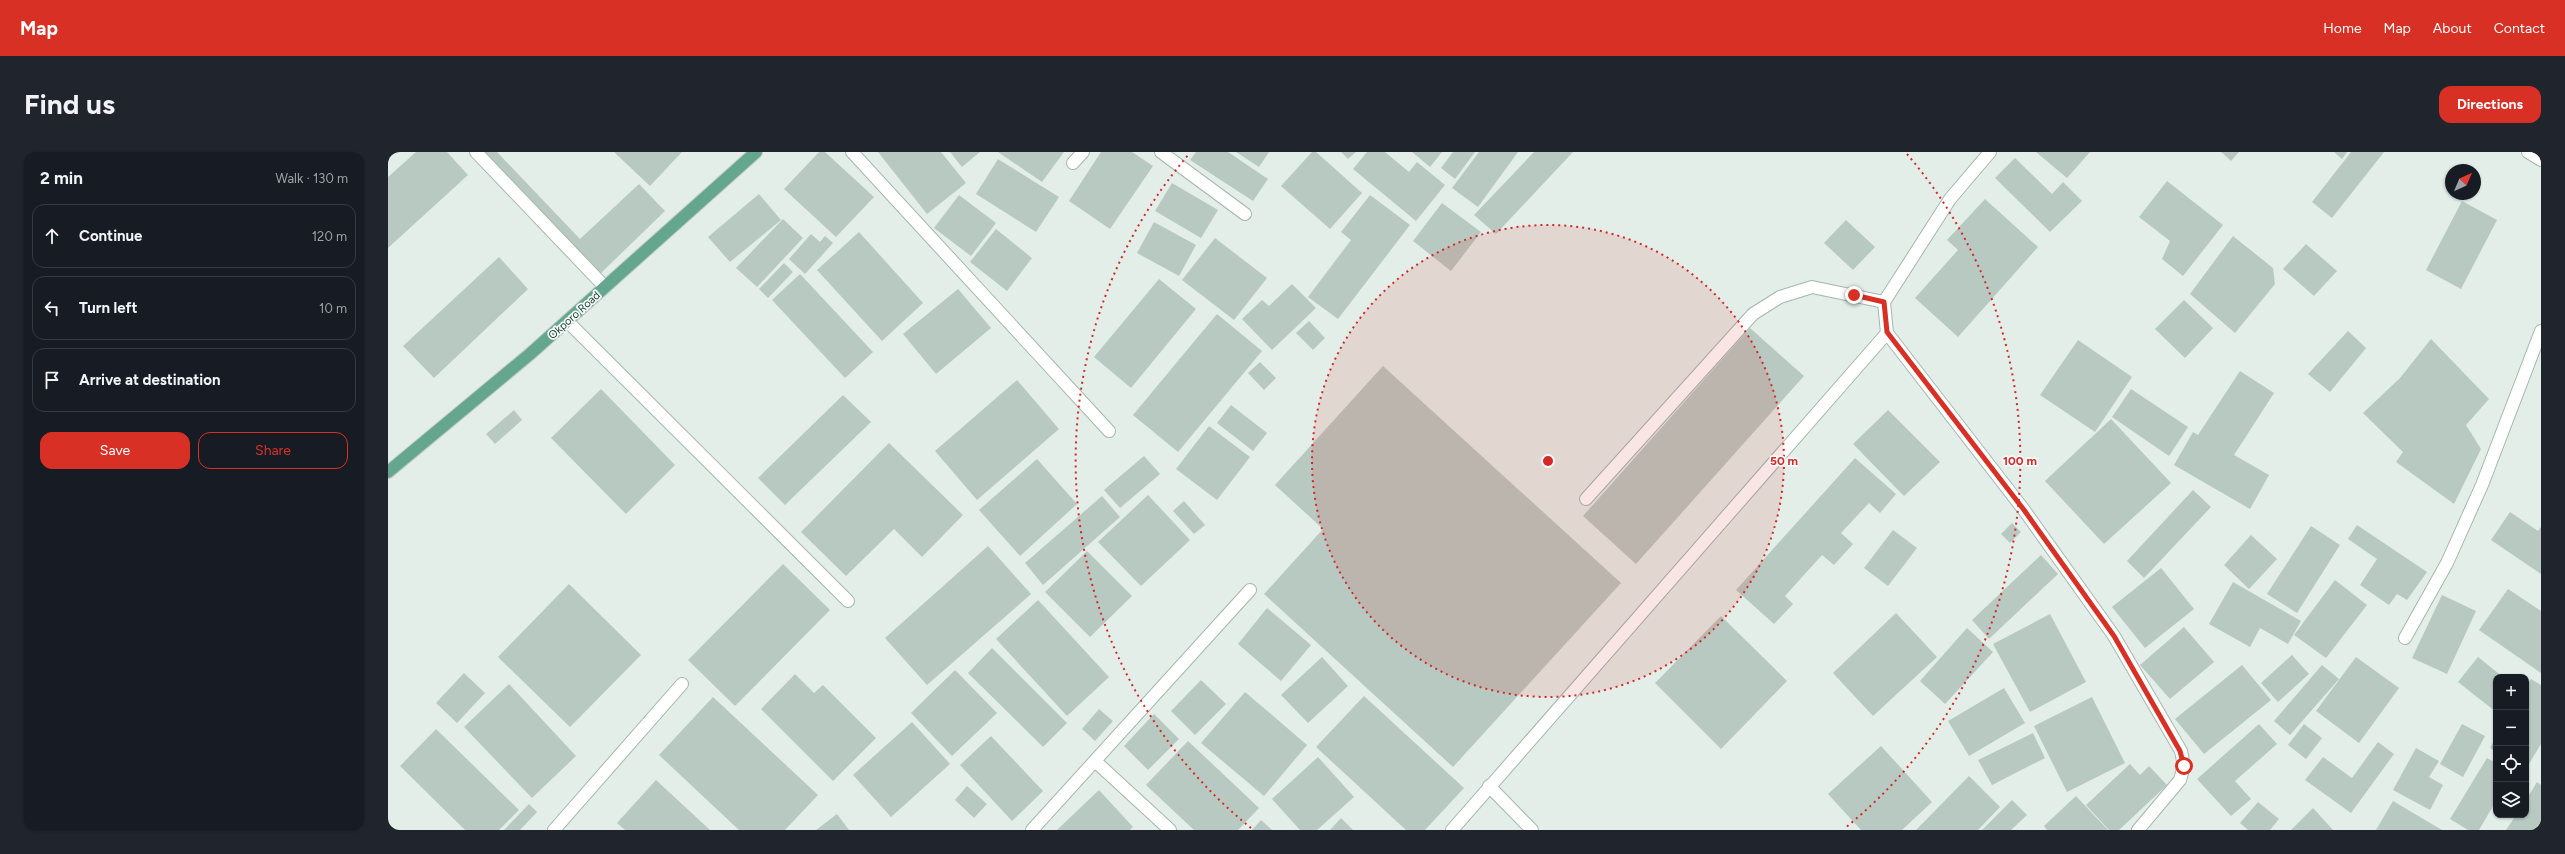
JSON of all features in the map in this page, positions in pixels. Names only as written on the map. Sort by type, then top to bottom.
[{"type":"main road","name":"Okporo Road","points":[[388,472],[568,321],[756,152]]},
{"type":"street","points":[[476,152],[605,287]]},
{"type":"street","points":[[852,152],[1109,431]]},
{"type":"street","points":[[1073,164],[1082,152]]},
{"type":"street","points":[[1161,152],[1245,214]]},
{"type":"street","points":[[1990,152],[1950,199],[1884,302],[1887,332],[2024,510],[2114,636],[2180,751],[2184,766],[2180,780],[2138,830]]},
{"type":"street","points":[[2528,152],[2541,160]]},
{"type":"street","points":[[1586,499],[1753,314],[1780,297],[1812,287],[1884,302]]},
{"type":"street","points":[[568,321],[848,601]]},
{"type":"street","points":[[2405,638],[2447,563],[2482,485],[2541,331]]},
{"type":"street","points":[[1452,830],[1887,332]]},
{"type":"street","points":[[1032,830],[1250,590]]},
{"type":"street","points":[[554,830],[682,684]]},
{"type":"street","points":[[1095,761],[1170,830]]},
{"type":"street","points":[[1489,786],[1532,830]]},
{"type":"building","points":[[416,152],[447,152],[468,175],[388,248],[388,177]]},
{"type":"building","points":[[484,152],[497,152],[580,239],[639,184],[665,211],[600,274]]},
{"type":"building","points":[[614,152],[682,152],[650,186]]},
{"type":"building","points":[[819,152],[825,152],[874,197],[836,237],[784,189]]},
{"type":"building","points":[[878,152],[941,152],[966,183],[927,214]]},
{"type":"building","points":[[950,152],[980,152],[962,167]]},
{"type":"building","points":[[998,152],[1064,152],[1042,182]]},
{"type":"building","points":[[1101,152],[1132,152],[1153,166],[1110,229],[1069,201]]},
{"type":"building","points":[[1196,152],[1228,152],[1268,179],[1253,201],[1190,160]]},
{"type":"building","points":[[1236,152],[1269,152],[1259,167]]},
{"type":"building","points":[[1312,152],[1316,152],[1362,193],[1330,229],[1281,186]]},
{"type":"building","points":[[1341,152],[1356,152],[1348,159]]},
{"type":"building","points":[[1367,152],[1385,152],[1409,172],[1417,162],[1445,185],[1416,221],[1353,169]]},
{"type":"building","points":[[1412,152],[1442,152],[1430,167]]},
{"type":"building","points":[[1453,152],[1475,152],[1455,179],[1441,168]]},
{"type":"building","points":[[1479,152],[1518,152],[1478,207],[1452,188]]},
{"type":"building","points":[[1534,152],[1573,152],[1496,234],[1474,215]]},
{"type":"building","points":[[2036,152],[2090,152],[2067,178]]},
{"type":"building","points":[[2221,152],[2239,152],[2231,161]]},
{"type":"building","points":[[2334,152],[2347,152],[2342,159]]},
{"type":"building","points":[[2351,152],[2384,152],[2332,218],[2312,202]]},
{"type":"building","points":[[2015,158],[2052,194],[2063,182],[2082,201],[2050,232],[1995,178]]},
{"type":"building","points":[[998,159],[1059,197],[1036,232],[976,194]]},
{"type":"building","points":[[2167,181],[2223,225],[2183,276],[2162,259],[2170,241],[2139,217]]},
{"type":"building","points":[[1172,183],[1218,210],[1201,238],[1155,211]]},
{"type":"building","points":[[759,194],[781,220],[730,262],[708,237]]},
{"type":"building","points":[[959,195],[996,223],[971,256],[934,228]]},
{"type":"building","points":[[1370,195],[1410,225],[1338,319],[1308,297],[1351,240],[1341,232]]},
{"type":"building","points":[[1985,199],[2038,247],[1958,337],[1915,298],[1958,250],[1947,240]]},
{"type":"building","points":[[2462,201],[2497,220],[2461,289],[2426,270]]},
{"type":"building","points":[[1442,203],[1481,232],[1451,271],[1413,241]]},
{"type":"building","points":[[783,219],[803,238],[757,287],[736,268]]},
{"type":"building","points":[[1846,220],[1875,247],[1853,270],[1824,243]]},
{"type":"building","points":[[1154,222],[1196,245],[1179,276],[1137,253]]},
{"type":"building","points":[[996,229],[1032,258],[1007,291],[970,262]]},
{"type":"building","points":[[859,232],[923,303],[882,341],[817,270]]},
{"type":"building","points":[[811,234],[820,242],[825,236],[833,243],[805,274],[789,259]]},
{"type":"building","points":[[2233,236],[2273,268],[2275,284],[2235,333],[2190,294]]},
{"type":"building","points":[[1215,238],[1267,278],[1234,320],[1182,280]]},
{"type":"building","points":[[2306,244],[2337,271],[2314,296],[2283,269]]},
{"type":"building","points":[[499,257],[528,289],[434,378],[403,346]]},
{"type":"building","points":[[784,263],[793,272],[768,298],[759,289]]},
{"type":"building","points":[[800,274],[873,352],[845,378],[772,300]]},
{"type":"building","points":[[1159,279],[1196,309],[1131,388],[1094,357]]},
{"type":"building","points":[[1292,284],[1316,308],[1272,350],[1242,319],[1262,300],[1269,306]]},
{"type":"building","points":[[958,289],[991,328],[936,374],[903,334]]},
{"type":"building","points":[[2184,300],[2213,328],[2185,358],[2155,329]]},
{"type":"building","points":[[1217,314],[1262,351],[1178,452],[1133,415]]},
{"type":"building","points":[[1309,321],[1325,338],[1313,350],[1296,333]]},
{"type":"building","points":[[1750,328],[1804,376],[1636,564],[1583,516]]},
{"type":"building","points":[[2348,331],[2366,348],[2330,392],[2308,374]]},
{"type":"building","points":[[2431,339],[2489,399],[2466,425],[2481,449],[2454,504],[2396,462],[2403,452],[2363,413],[2400,378]]},
{"type":"building","points":[[2078,340],[2132,377],[2095,432],[2040,395]]},
{"type":"building","points":[[1260,362],[1276,378],[1264,390],[1248,373]]},
{"type":"building","points":[[1383,366],[1621,583],[1453,767],[1264,594],[1323,529],[1275,485]]},
{"type":"building","points":[[2240,371],[2274,393],[2234,455],[2269,475],[2250,509],[2174,465],[2193,432],[2198,435]]},
{"type":"building","points":[[1017,380],[1059,429],[977,500],[935,451]]},
{"type":"building","points":[[601,389],[675,465],[626,514],[551,438]]},
{"type":"building","points":[[2131,389],[2188,427],[2169,456],[2112,417]]},
{"type":"building","points":[[843,395],[871,422],[785,505],[758,478]]},
{"type":"building","points":[[1231,405],[1267,433],[1253,451],[1217,423]]},
{"type":"building","points":[[514,410],[522,420],[495,444],[486,434]]},
{"type":"building","points":[[1888,410],[1940,462],[1904,496],[1853,444]]},
{"type":"building","points":[[2111,419],[2171,483],[2104,544],[2045,481]]},
{"type":"building","points":[[1209,426],[1250,457],[1217,500],[1176,469]]},
{"type":"building","points":[[889,443],[963,515],[922,557],[894,529],[846,576],[801,532]]},
{"type":"building","points":[[1144,456],[1160,474],[1120,508],[1104,490]]},
{"type":"building","points":[[1855,458],[1896,494],[1880,513],[1869,503],[1841,533],[1853,544],[1834,565],[1822,555],[1785,596],[1793,604],[1774,624],[1736,590]]},
{"type":"building","points":[[1037,459],[1077,504],[1020,556],[979,510]]},
{"type":"building","points":[[2193,490],[2211,507],[2144,578],[2127,561]]},
{"type":"building","points":[[1148,495],[1190,540],[1141,586],[1098,542]]},
{"type":"building","points":[[1102,496],[1120,517],[1043,585],[1025,563]]},
{"type":"building","points":[[1184,501],[1205,525],[1194,534],[1173,511]]},
{"type":"building","points":[[2510,512],[2538,531],[2541,527],[2541,574],[2491,540]]},
{"type":"building","points":[[2012,523],[2021,532],[2010,543],[2001,534]]},
{"type":"building","points":[[2357,525],[2427,572],[2407,600],[2397,594],[2389,605],[2360,585],[2377,559],[2348,539]]},
{"type":"building","points":[[2311,526],[2340,545],[2297,613],[2267,594]]},
{"type":"building","points":[[1893,530],[1917,548],[1888,586],[1864,568]]},
{"type":"building","points":[[2251,535],[2277,559],[2249,589],[2224,565]]},
{"type":"building","points":[[988,546],[1031,594],[927,685],[885,638]]},
{"type":"building","points":[[1087,551],[1132,596],[1090,637],[1045,592]]},
{"type":"building","points":[[2041,555],[2058,574],[1989,639],[1972,620]]},
{"type":"building","points":[[783,564],[830,610],[735,706],[688,660]]},
{"type":"building","points":[[2161,568],[2194,609],[2145,648],[2112,607]]},
{"type":"building","points":[[2335,580],[2367,605],[2326,658],[2294,635]]},
{"type":"building","points":[[2233,582],[2301,621],[2288,644],[2260,628],[2250,647],[2209,624]]},
{"type":"building","points":[[569,584],[641,655],[570,727],[498,657]]},
{"type":"building","points":[[2508,589],[2541,611],[2541,673],[2479,630]]},
{"type":"building","points":[[2442,595],[2476,611],[2447,674],[2412,658]]},
{"type":"building","points":[[1038,600],[1109,677],[1067,716],[996,639]]},
{"type":"building","points":[[1267,608],[1311,645],[1281,681],[1238,644]]},
{"type":"building","points":[[1896,613],[1937,657],[1873,716],[1833,673]]},
{"type":"building","points":[[2050,614],[2086,682],[2030,712],[1993,644]]},
{"type":"building","points":[[1721,616],[1787,681],[1721,749],[1655,683]]},
{"type":"building","points":[[2184,627],[2214,662],[2170,699],[2140,665]]},
{"type":"building","points":[[1967,628],[1993,652],[1945,704],[1920,681]]},
{"type":"building","points":[[992,648],[1067,723],[1043,747],[968,673]]},
{"type":"building","points":[[2292,655],[2309,674],[2278,702],[2261,683]]},
{"type":"building","points":[[1322,657],[1348,686],[1308,723],[1281,695]]},
{"type":"building","points":[[2356,657],[2399,688],[2359,743],[2316,711]]},
{"type":"building","points":[[2478,657],[2499,674],[2493,674],[2493,710],[2458,682]]},
{"type":"building","points":[[2242,665],[2271,700],[2204,754],[2175,719]]},
{"type":"building","points":[[2322,665],[2339,679],[2290,735],[2274,721]]},
{"type":"building","points":[[955,670],[997,713],[952,756],[911,713]]},
{"type":"building","points":[[464,673],[485,693],[457,723],[436,703]]},
{"type":"building","points":[[795,674],[814,693],[823,685],[876,738],[833,781],[761,709]]},
{"type":"building","points":[[2531,679],[2541,685],[2541,744],[2529,764],[2529,710],[2529,682]]},
{"type":"building","points":[[1201,680],[1226,704],[1195,735],[1171,711]]},
{"type":"building","points":[[509,684],[576,756],[532,798],[464,727]]},
{"type":"building","points":[[2004,688],[2025,723],[1969,756],[1948,721]]},
{"type":"building","points":[[1245,692],[1307,745],[1264,796],[1201,743]]},
{"type":"building","points":[[1364,696],[1464,788],[1425,830],[1406,830],[1316,747]]},
{"type":"building","points":[[713,697],[818,795],[785,830],[739,830],[659,755]]},
{"type":"building","points":[[2092,697],[2125,763],[2067,792],[2034,726]]},
{"type":"building","points":[[1099,709],[1113,721],[1095,741],[1082,729]]},
{"type":"building","points":[[1154,714],[1179,739],[1148,770],[1124,746]]},
{"type":"building","points":[[912,722],[950,764],[891,817],[853,775]]},
{"type":"building","points":[[2259,724],[2277,744],[2235,781],[2251,799],[2231,816],[2197,779]]},
{"type":"building","points":[[2304,724],[2322,738],[2306,759],[2288,745]]},
{"type":"building","points":[[2462,724],[2485,736],[2463,777],[2440,764]]},
{"type":"building","points":[[436,729],[519,810],[499,830],[465,830],[400,766]]},
{"type":"building","points":[[2033,733],[2045,758],[1992,785],[1978,760]]},
{"type":"building","points":[[991,736],[1043,791],[1012,821],[960,765]]},
{"type":"building","points":[[1188,741],[1259,808],[1238,830],[1194,830],[1146,785]]},
{"type":"building","points":[[2378,742],[2394,754],[2351,813],[2305,780],[2323,757],[2352,778]]},
{"type":"building","points":[[2493,742],[2493,750],[2490,748]]},
{"type":"building","points":[[1881,746],[1932,802],[1902,830],[1861,830],[1828,794]]},
{"type":"building","points":[[2416,748],[2439,761],[2429,777],[2443,785],[2430,810],[2393,790]]},
{"type":"building","points":[[1318,757],[1354,797],[1317,830],[1300,830],[1272,799]]},
{"type":"building","points":[[2487,758],[2493,761],[2493,806],[2479,830],[2468,830],[2450,819]]},
{"type":"building","points":[[2130,764],[2140,775],[2149,766],[2167,785],[2119,830],[2109,830],[2086,805]]},
{"type":"building","points":[[1969,776],[2000,807],[1978,830],[1916,830]]},
{"type":"building","points":[[656,780],[710,830],[625,830],[617,823]]},
{"type":"building","points":[[2537,782],[2541,785],[2541,830],[2506,830],[2514,818],[2529,818],[2529,795]]},
{"type":"building","points":[[967,786],[987,804],[974,818],[955,800]]},
{"type":"building","points":[[1099,790],[1133,827],[1130,830],[1057,830]]},
{"type":"building","points":[[2076,796],[2108,830],[2047,830],[2044,826]]},
{"type":"building","points":[[2012,800],[2027,815],[2011,830],[1982,830]]},
{"type":"building","points":[[2393,801],[2442,830],[2376,830]]},
{"type":"building","points":[[2258,802],[2279,819],[2270,830],[2248,830],[2240,823]]},
{"type":"building","points":[[529,804],[537,812],[520,830],[504,830]]},
{"type":"building","points":[[2313,808],[2333,830],[2291,830]]},
{"type":"building","points":[[837,814],[849,830],[816,830]]},
{"type":"building","points":[[1341,818],[1353,830],[1330,830]]},
{"type":"building","points":[[1261,820],[1272,830],[1252,830]]},
{"type":"route","points":[[1854,295],[1884,302],[1887,332],[2024,510],[2114,636],[2180,751],[2184,766]]}]
